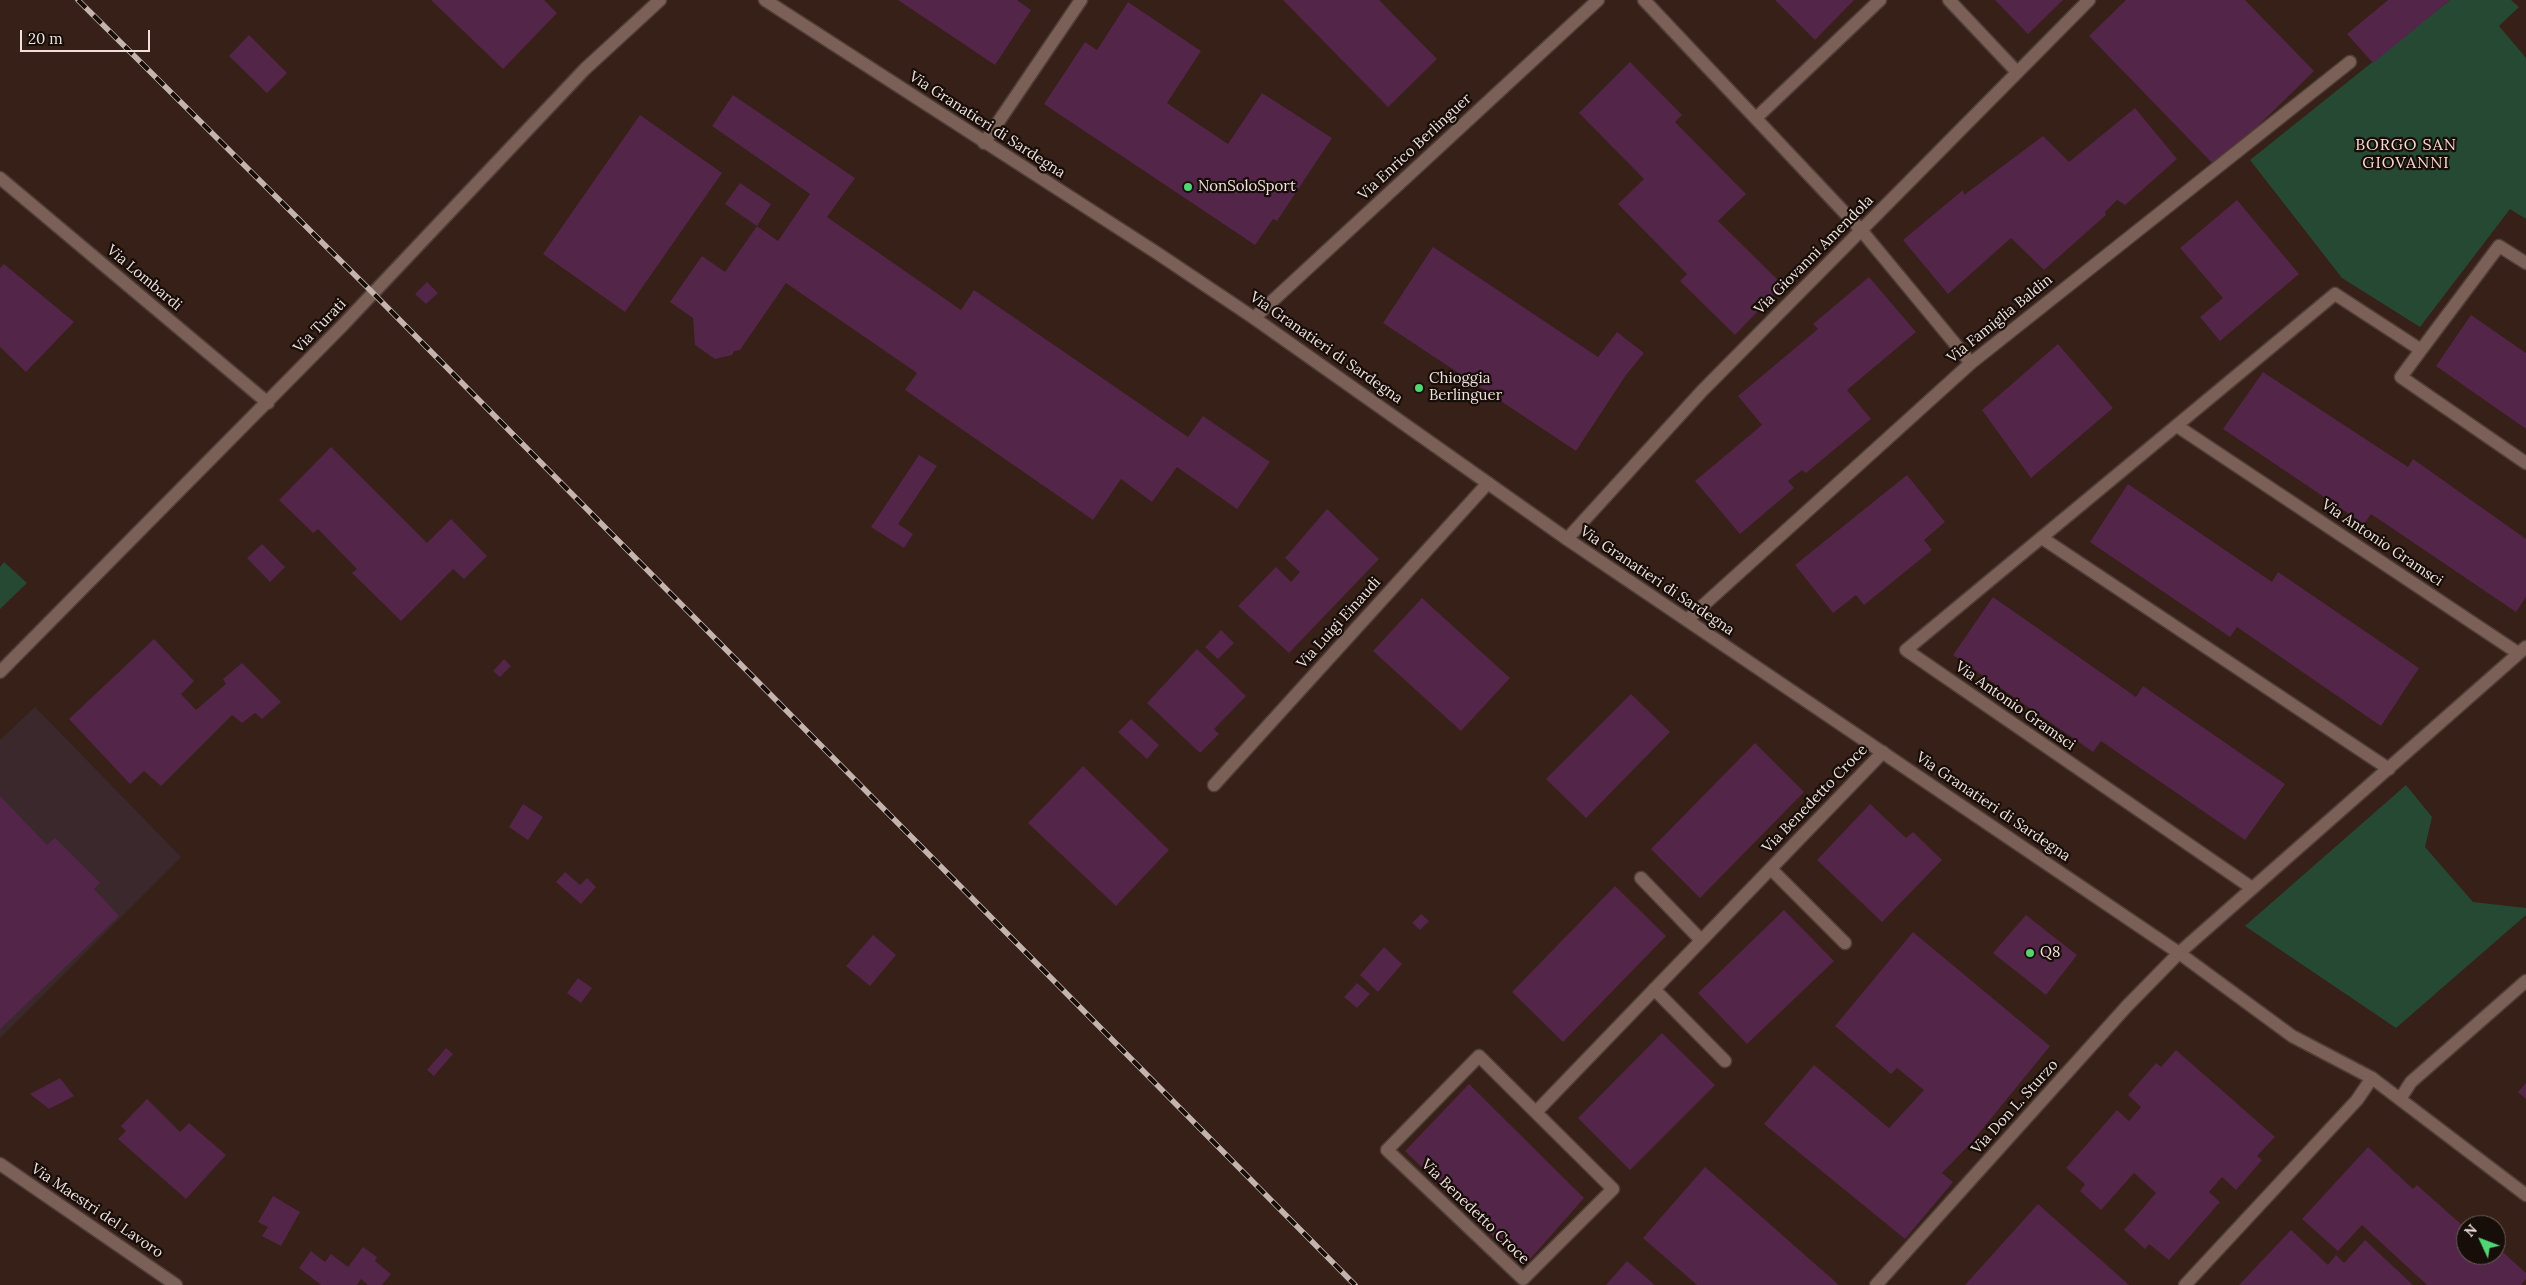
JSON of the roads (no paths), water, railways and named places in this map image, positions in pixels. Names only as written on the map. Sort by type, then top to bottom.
[{"type":"street","name":"Via Turati","points":[[0,672],[268,403],[584,68],[660,0]]},
{"type":"street","name":"Via Granatieri di Sardegna","points":[[765,0],[1157,253],[1254,318],[1567,539],[2179,953],[2292,1036],[2372,1078],[2526,1195]]},
{"type":"street","points":[[984,143],[1081,0]]},
{"type":"street","name":"Via Enrico Berlinguer","points":[[1254,318],[1598,0]]},
{"type":"street","points":[[1644,0],[1861,230],[1970,362]]},
{"type":"street","points":[[1756,118],[1880,0]]},
{"type":"street","points":[[1949,0],[2017,72]]},
{"type":"street","name":"Via Giovanni Amendola","points":[[1567,539],[1702,391],[2089,0]]},
{"type":"street","name":"Via Famiglia Baldin","points":[[1687,620],[1970,362],[2350,62]]},
{"type":"street","name":"Via Lombardi","points":[[0,178],[268,403]]},
{"type":"street","points":[[2526,263],[2499,246],[2401,377],[2526,463]]},
{"type":"street","name":"Via Antonio Gramsci","points":[[2252,888],[1906,650],[2335,294],[2421,350]]},
{"type":"street","name":"Via Antonio Gramsci","points":[[2177,426],[2522,650],[2179,953]]},
{"type":"street","name":"Via Luigi Einaudi","points":[[1214,785],[1488,483]]},
{"type":"street","points":[[2042,538],[2389,769]]},
{"type":"street","name":"Via Benedetto Croce","points":[[1537,1111],[1883,752]]},
{"type":"street","name":"Via Benedetto Croce","points":[[1771,869],[1845,943]]},
{"type":"street","points":[[1641,878],[1702,940]]},
{"type":"street","name":"Via Don L. Sturzo","points":[[1876,1285],[2127,1006],[2179,953]]},
{"type":"street","points":[[2400,1099],[2411,1082],[2526,981]]},
{"type":"street","points":[[1654,989],[1725,1061]]},
{"type":"street","name":"Via Benedetto Croce","points":[[1479,1056],[1537,1111],[1613,1189],[1523,1279],[1387,1150],[1479,1056]]},
{"type":"street","points":[[2185,1285],[2358,1100],[2372,1078]]},
{"type":"street","name":"Via Maestri del Lavoro","points":[[0,1164],[176,1285]]},
{"type":"railway","points":[[78,0],[373,293],[1355,1285]]},
{"type":"place","name":"NonSoloSport","points":[[1188,187]]},
{"type":"place","name":"Chioggia Berlinguer","points":[[1419,388]]},
{"type":"place","name":"Q8","points":[[2030,953]]},
{"type":"district","name":"BORGO SAN GIOVANNI","points":[[2406,154]]}]
